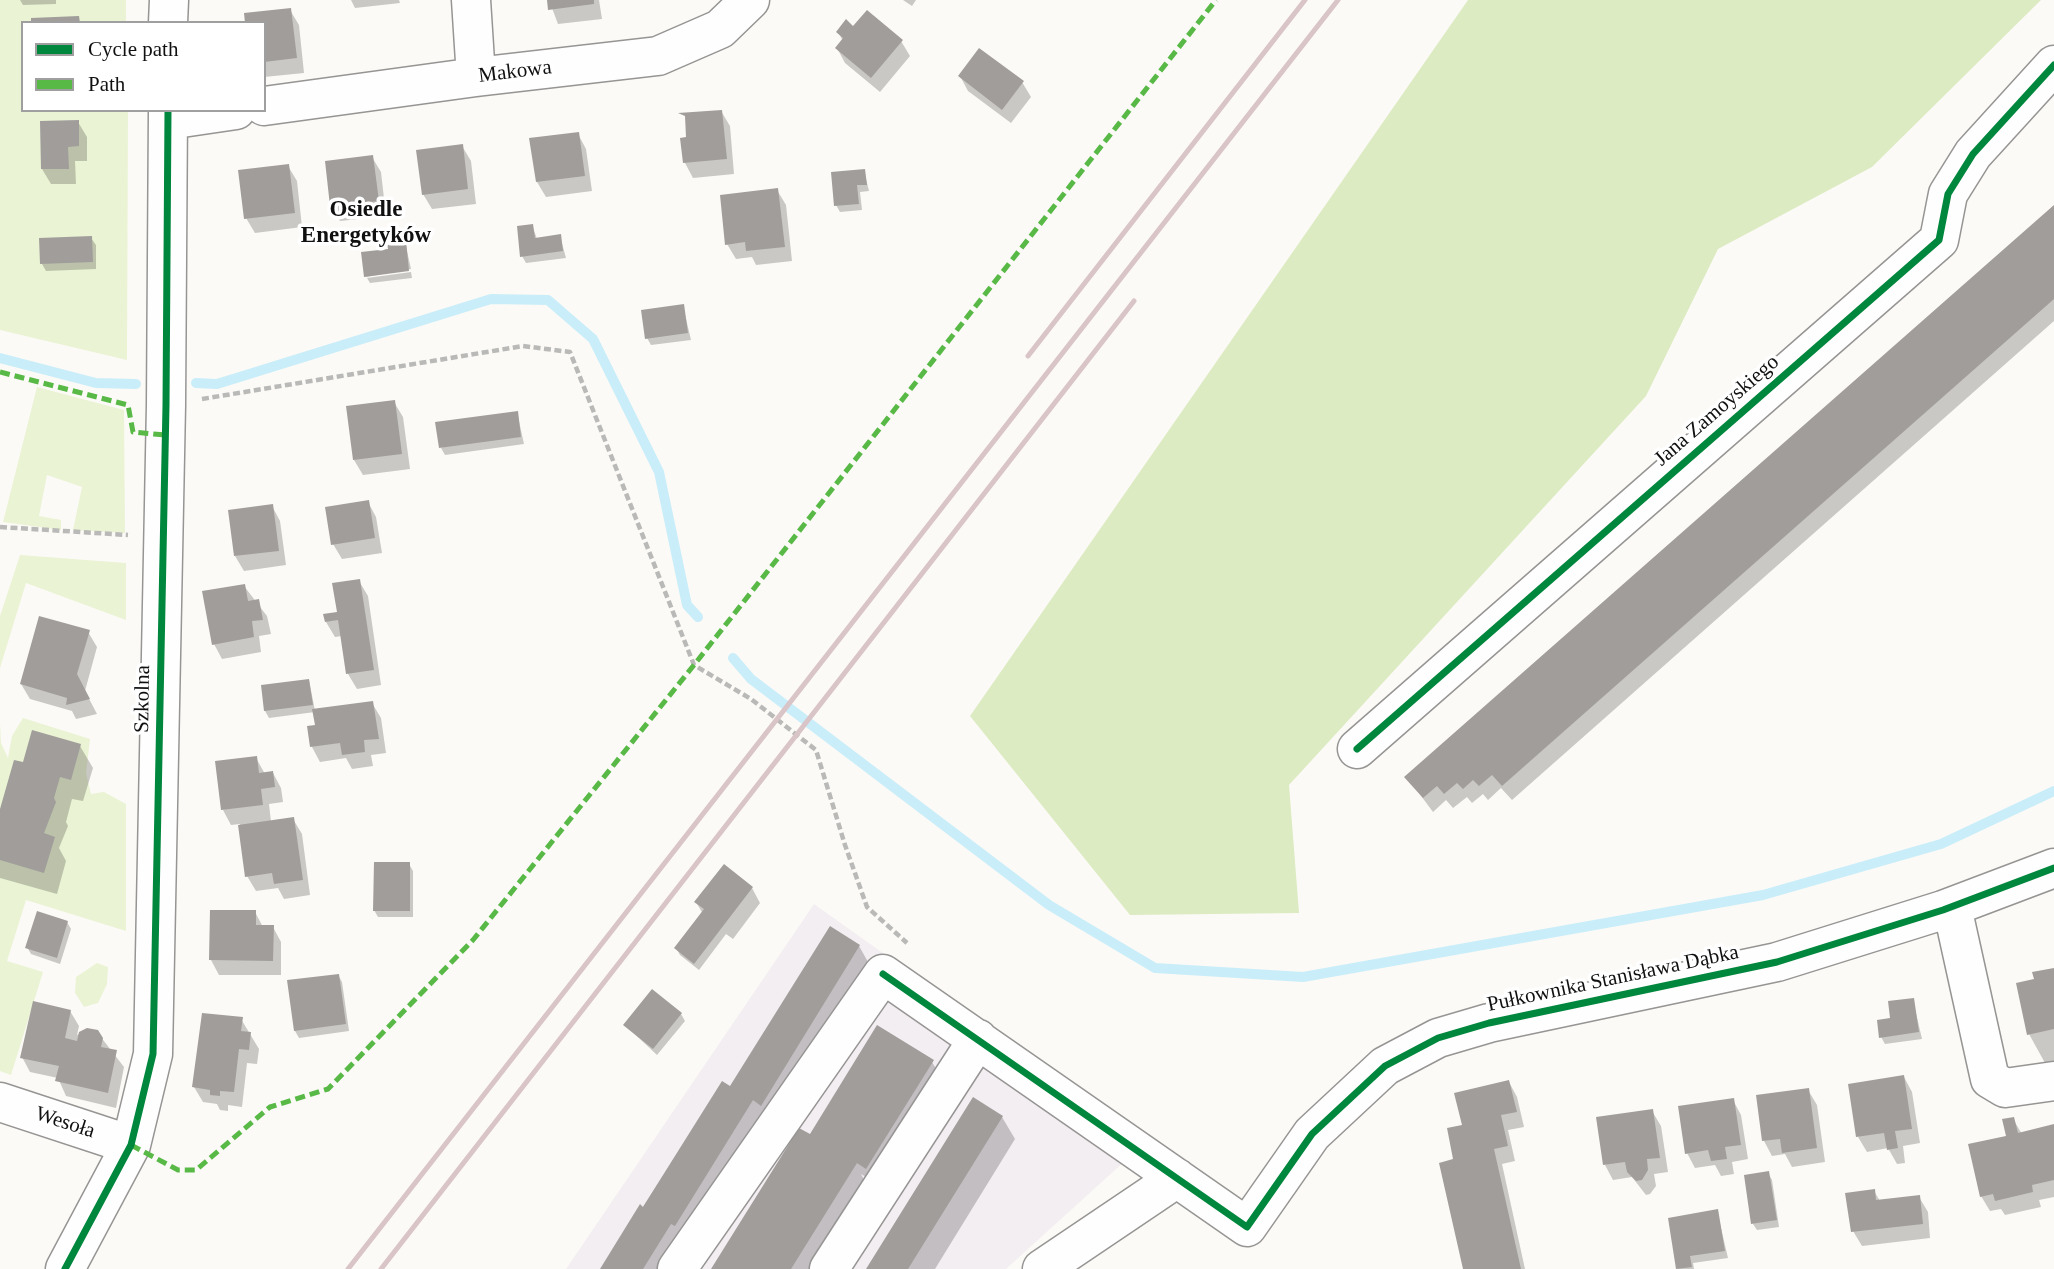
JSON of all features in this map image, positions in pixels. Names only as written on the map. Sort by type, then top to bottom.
[{"type":"street","points":[[169,0],[169,21]]},
{"type":"street","points":[[471,0],[476,77]]},
{"type":"street","name":"Makowa","points":[[266,106],[658,56],[720,29],[750,0]]},
{"type":"street","name":"Jana Zamoyskiego","points":[[1357,749],[1939,240],[1948,194],[1973,154],[2054,65]]},
{"type":"street","points":[[168,115],[209,112]]},
{"type":"street","name":"Szkolna","points":[[65,1269],[131,1145],[153,1054],[166,405],[168,115]]},
{"type":"street","name":"Pułkownika Stanisława Dąbka","points":[[1177,1178],[1247,1227],[1312,1135],[1385,1066],[1438,1038],[1489,1023],[1777,962],[1952,907],[2054,868]]},
{"type":"street","points":[[1952,907],[1990,1079],[2004,1088],[2054,1081]]},
{"type":"street","points":[[677,1269],[883,974],[1177,1178],[1042,1269]]},
{"type":"street","points":[[829,1269],[978,1039]]},
{"type":"street","name":"Wesoła","points":[[0,1102],[131,1145]]},
{"type":"path","points":[[166,405],[523,346],[570,352],[694,665],[751,699],[816,750],[867,907],[915,950]]},
{"type":"path","points":[[0,527],[82,534]]},
{"type":"shaded area","points":[[814,904],[1147,1141],[1006,1269],[566,1269]]},
{"type":"green space","points":[[0,0],[126,0],[126,21],[21,21],[21,112],[128,112],[127,360],[0,330]]},
{"type":"green space","points":[[1468,0],[2041,0],[1872,167],[1718,249],[1646,396],[1289,785],[1299,913],[1130,915],[970,716]]},
{"type":"green space","points":[[37,387],[124,410],[125,533],[73,530],[82,487],[47,475],[39,516],[61,520],[61,530],[3,522]]},
{"type":"green space","points":[[20,555],[126,563],[126,620],[26,583],[0,668],[0,616]]},
{"type":"green space","points":[[23,718],[90,739],[86,773],[91,794],[104,792],[126,804],[126,931],[26,900],[7,961],[43,972],[11,1075],[0,1071],[0,723],[1,743],[8,758],[12,736]]},
{"type":"green space","points":[[97,963],[108,967],[107,984],[98,1003],[84,1007],[75,993],[76,977]]},
{"type":"building","points":[[547,0],[594,0],[594,4],[548,10]]},
{"type":"building","points":[[291,8],[297,58],[266,62],[266,21],[245,21],[244,13]]},
{"type":"building","points":[[867,10],[903,40],[871,78],[835,48],[843,38],[836,32],[846,19],[853,26]]},
{"type":"building","points":[[79,16],[80,21],[31,21],[31,18]]},
{"type":"building","points":[[979,48],[1024,81],[1002,110],[958,76]]},
{"type":"building","points":[[722,110],[727,159],[683,163],[680,138],[686,137],[685,116],[678,113]]},
{"type":"building","points":[[79,120],[79,146],[68,147],[69,169],[41,169],[40,121]]},
{"type":"building","points":[[579,132],[585,176],[536,182],[529,138]]},
{"type":"building","points":[[463,144],[468,189],[422,195],[416,150]]},
{"type":"building","points":[[373,155],[379,201],[330,206],[325,161]]},
{"type":"building","points":[[289,164],[295,213],[244,219],[238,170]]},
{"type":"building","points":[[865,169],[867,185],[857,185],[859,204],[834,206],[831,172]]},
{"type":"building","points":[[778,188],[785,247],[746,251],[745,242],[725,245],[720,195]]},
{"type":"building","points":[[2054,205],[2054,299],[1502,786],[1492,775],[1479,786],[1473,780],[1463,789],[1457,783],[1444,794],[1437,786],[1423,798],[1404,777]]},
{"type":"building","points":[[533,224],[535,238],[561,234],[563,251],[520,257],[517,226]]},
{"type":"building","points":[[92,236],[93,262],[40,264],[39,238]]},
{"type":"building","points":[[406,240],[409,271],[364,277],[361,252],[388,249],[387,242]]},
{"type":"building","points":[[684,304],[688,333],[645,339],[641,310]]},
{"type":"building","points":[[395,400],[402,454],[353,460],[346,406]]},
{"type":"building","points":[[518,411],[521,437],[439,448],[435,422]]},
{"type":"building","points":[[369,500],[375,538],[331,545],[325,507]]},
{"type":"building","points":[[273,504],[279,551],[234,556],[228,510]]},
{"type":"building","points":[[360,579],[374,670],[346,674],[338,620],[325,622],[323,614],[337,612],[332,583]]},
{"type":"building","points":[[245,584],[248,601],[259,599],[263,620],[252,621],[254,637],[212,645],[202,591]]},
{"type":"building","points":[[39,616],[90,630],[77,674],[90,699],[66,705],[67,698],[20,684]]},
{"type":"building","points":[[309,679],[313,705],[264,711],[261,685]]},
{"type":"building","points":[[373,701],[379,739],[364,740],[365,752],[342,755],[340,743],[310,747],[307,726],[315,725],[312,709]]},
{"type":"building","points":[[32,730],[81,744],[71,780],[60,777],[54,798],[56,802],[44,833],[55,837],[44,873],[0,860],[0,809],[14,760],[23,762]]},
{"type":"building","points":[[257,756],[259,773],[273,771],[275,787],[261,789],[263,805],[221,810],[215,761]]},
{"type":"building","points":[[294,817],[303,880],[274,884],[272,873],[245,877],[238,825]]},
{"type":"building","points":[[374,862],[410,862],[410,911],[373,911]]},
{"type":"building","points":[[724,864],[753,887],[694,964],[674,948],[704,909],[694,902]]},
{"type":"building","points":[[210,910],[256,910],[256,925],[274,925],[273,961],[209,960]]},
{"type":"building","points":[[37,911],[68,921],[57,958],[25,948]]},
{"type":"building","points":[[830,926],[860,945],[761,1106],[753,1100],[675,1226],[671,1224],[643,1269],[600,1269],[640,1204],[643,1207],[722,1081],[730,1086]]},
{"type":"building","points":[[2054,968],[2054,1029],[2027,1035],[2016,983],[2034,979],[2032,972]]},
{"type":"building","points":[[339,974],[346,1024],[294,1031],[287,980]]},
{"type":"building","points":[[652,989],[682,1013],[653,1049],[623,1025]]},
{"type":"building","points":[[1914,998],[1919,1032],[1879,1038],[1877,1020],[1890,1018],[1888,1001]]},
{"type":"building","points":[[33,1001],[71,1010],[65,1038],[77,1041],[79,1032],[87,1028],[98,1030],[103,1038],[101,1047],[117,1050],[108,1093],[55,1081],[59,1066],[20,1058]]},
{"type":"building","points":[[202,1013],[243,1017],[241,1031],[251,1032],[249,1050],[239,1049],[234,1092],[220,1091],[220,1096],[210,1095],[210,1090],[192,1087]]},
{"type":"building","points":[[877,1025],[934,1060],[866,1169],[857,1163],[791,1269],[711,1269],[799,1128],[810,1134]]},
{"type":"building","points":[[1904,1075],[1912,1129],[1895,1131],[1898,1148],[1887,1150],[1884,1133],[1856,1137],[1848,1084]]},
{"type":"building","points":[[1509,1080],[1517,1112],[1501,1115],[1508,1146],[1494,1149],[1521,1269],[1463,1269],[1439,1163],[1453,1159],[1447,1128],[1462,1125],[1454,1093]]},
{"type":"building","points":[[1809,1088],[1817,1148],[1782,1153],[1780,1139],[1762,1141],[1756,1095]]},
{"type":"building","points":[[973,1097],[1003,1116],[908,1269],[866,1269]]},
{"type":"building","points":[[1734,1098],[1741,1145],[1725,1147],[1727,1159],[1711,1161],[1708,1150],[1685,1154],[1678,1106]]},
{"type":"building","points":[[1653,1109],[1660,1158],[1647,1159],[1648,1170],[1642,1180],[1636,1181],[1627,1172],[1625,1162],[1603,1165],[1596,1117]]},
{"type":"building","points":[[2014,1117],[2018,1133],[2054,1124],[2054,1180],[2032,1185],[2033,1192],[1995,1201],[1993,1194],[1980,1197],[1968,1144],[2006,1136],[2002,1119]]},
{"type":"building","points":[[1769,1171],[1777,1220],[1751,1224],[1744,1175]]},
{"type":"building","points":[[1875,1189],[1876,1200],[1920,1195],[1923,1224],[1851,1232],[1845,1193]]},
{"type":"building","points":[[1718,1209],[1725,1251],[1690,1256],[1692,1267],[1676,1269],[1668,1218]]},
{"type":"waterway","points":[[196,383],[217,384],[491,299],[548,300],[593,339],[659,472],[687,605],[698,617]]},
{"type":"waterway","points":[[0,358],[96,383],[136,384]]},
{"type":"waterway","points":[[733,658],[751,679],[1049,905],[1155,968],[1303,977],[1763,895],[1941,844],[2054,791]]},
{"type":"railway","points":[[1028,356],[1305,0]]},
{"type":"railway","points":[[348,1269],[1338,0]]},
{"type":"railway","points":[[381,1269],[1134,301]]},
{"type":"marked path","points":[[131,1145],[178,1170],[196,1170],[270,1107],[328,1089],[473,940],[694,665],[1216,0]]},
{"type":"marked path","points":[[0,372],[128,405],[133,432],[165,435]]},
{"type":"cycle path","points":[[1357,749],[1939,240],[1948,194],[1973,154],[2054,65]]},
{"type":"cycle path","points":[[65,1269],[131,1145],[153,1054],[166,405],[168,112]]},
{"type":"cycle path","points":[[883,974],[1247,1227],[1312,1134],[1385,1066],[1438,1038],[1489,1023],[1777,962],[1943,910],[2054,868]]},
{"type":"district","name":"Osiedle Energetyków","points":[[366,223]]}]
